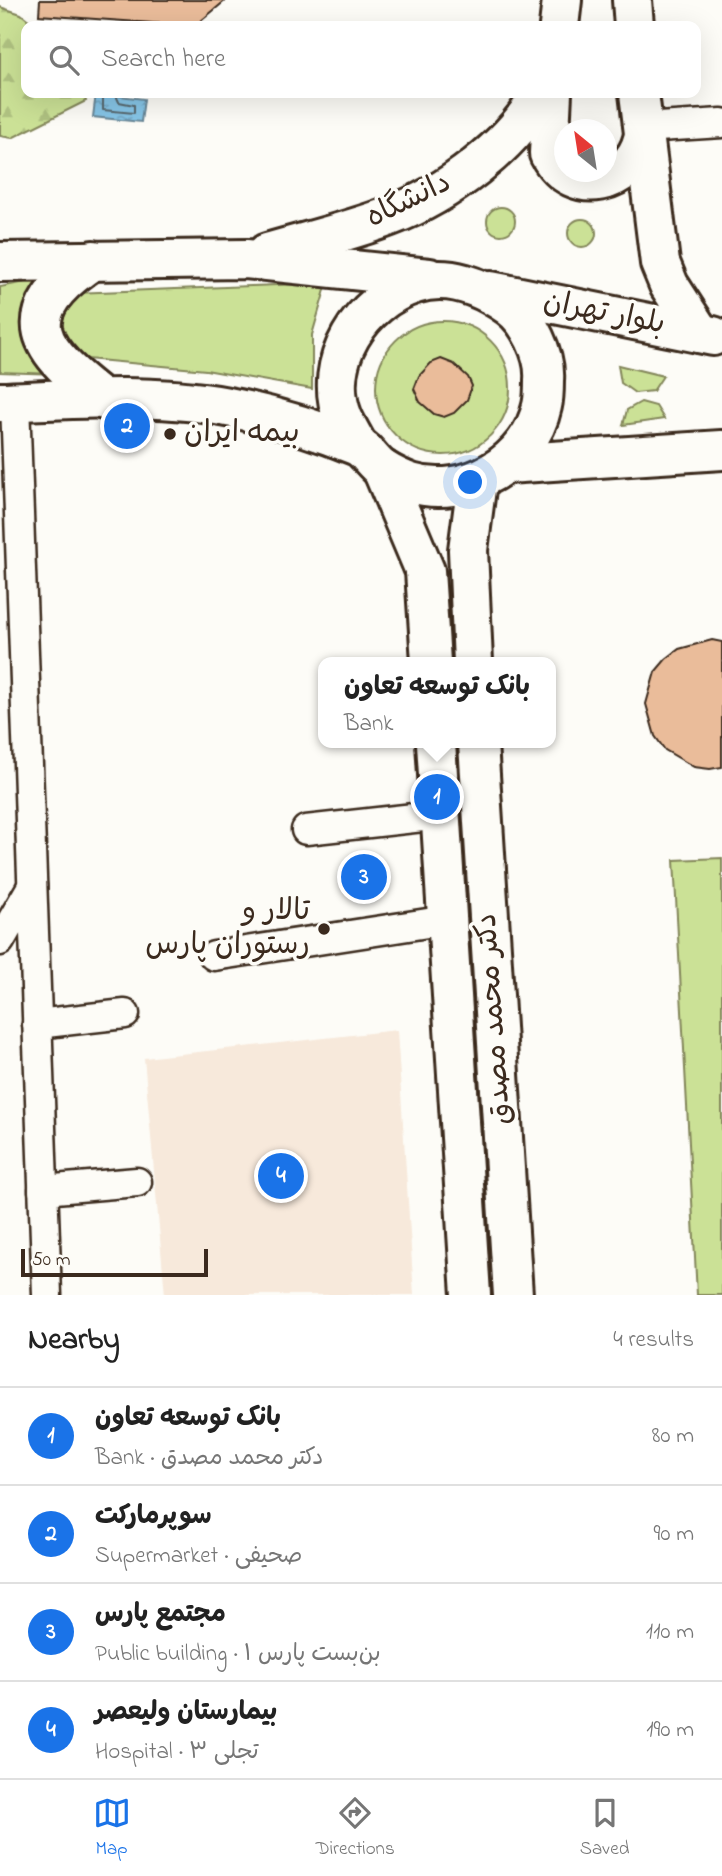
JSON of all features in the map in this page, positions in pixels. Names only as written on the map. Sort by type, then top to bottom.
[{"type":"main road","points":[[560,21],[562,0]]},
{"type":"main road","points":[[632,0],[634,21]]},
{"type":"main road","name":"دانشگاه","points":[[246,259],[391,216],[429,197],[490,156],[513,133],[538,98]]},
{"type":"main road","points":[[552,98],[549,154],[566,176],[585,182],[603,181],[623,170],[640,152],[641,120]]},
{"type":"main road","points":[[641,120],[660,264],[669,285],[711,335]]},
{"type":"main road","points":[[0,262],[246,259],[469,285],[514,310],[535,338],[545,372],[542,407],[529,439],[492,472],[468,566],[473,657]]},
{"type":"main road","points":[[93,260],[57,290],[44,309],[41,331],[48,349],[63,368],[104,400]]},
{"type":"main road","points":[[431,657],[425,571],[370,457],[342,416],[337,383],[343,351],[359,321],[385,297],[416,283],[469,285]]},
{"type":"main road","name":"بلوار تهران","points":[[469,285],[711,335]]},
{"type":"main road","points":[[7,402],[160,400],[239,409],[370,457],[412,483],[445,487],[492,472],[722,450]]},
{"type":"main road","points":[[425,571],[468,566]]},
{"type":"main road","name":"دکتر محمد مصدق","points":[[436,748],[471,1295]]},
{"type":"main road","name":"دکتر محمد مصدق","points":[[478,748],[513,1295]]},
{"type":"street","points":[[641,120],[722,123]]},
{"type":"street","points":[[7,402],[32,886],[47,1295]]},
{"type":"street","points":[[306,830],[440,815]]},
{"type":"street","points":[[0,941],[32,886]]},
{"type":"street","points":[[214,956],[447,920]]},
{"type":"street","points":[[37,1024],[125,1014]]},
{"type":"street","points":[[43,1190],[137,1182]]},
{"type":"shaded area","points":[[397,1030],[414,1295],[165,1295],[144,1058]]},
{"type":"green space","points":[[0,7],[21,14],[30,21],[21,21],[21,98],[85,98],[86,101],[12,138],[0,136]]},
{"type":"green space","points":[[501,207],[511,211],[515,221],[511,231],[501,235],[491,231],[487,221],[491,211]]},
{"type":"green space","points":[[582,219],[592,223],[596,233],[592,243],[582,247],[572,243],[568,233],[572,223]]},
{"type":"green space","points":[[41,279],[32,293],[28,316],[35,338],[56,374],[0,372],[0,287]]},
{"type":"green space","points":[[327,283],[312,335],[312,389],[206,370],[87,359],[70,352],[55,311],[74,293]]},
{"type":"green space","points":[[443,321],[469,326],[490,341],[505,362],[510,388],[505,414],[490,435],[469,450],[443,455],[417,450],[396,435],[381,414],[376,388],[381,362],[396,341],[417,326]]},
{"type":"green space","points":[[618,365],[663,376],[653,391],[635,393],[621,383]]},
{"type":"green space","points":[[641,402],[656,406],[664,419],[623,425],[627,410]]},
{"type":"green space","points":[[722,858],[722,1295],[697,1295],[674,860]]},
{"type":"water","points":[[95,98],[144,99],[141,122],[93,117]]},
{"type":"building","points":[[40,0],[226,0],[201,21],[124,21],[39,15]]},
{"type":"building","points":[[441,359],[454,364],[468,377],[472,386],[467,400],[454,413],[444,417],[434,414],[420,402],[414,389],[419,376],[431,363]]},
{"type":"building","points":[[712,640],[722,642],[722,767],[710,769],[694,767],[665,750],[655,736],[646,704],[655,672],[666,659],[679,649]]},
{"type":"place","name":"سوپرمارکت","points":[[127,426]]},
{"type":"place","name":"بیمه ایران","points":[[170,434]]},
{"type":"place","name":"بانک توسعه تعاون","points":[[437,797]]},
{"type":"place","name":"مجتمع پارس","points":[[364,877]]},
{"type":"place","name":"تالار و رستوران پارس","points":[[324,929]]},
{"type":"place","name":"بیمارستان ولیعصر","points":[[281,1176]]}]
